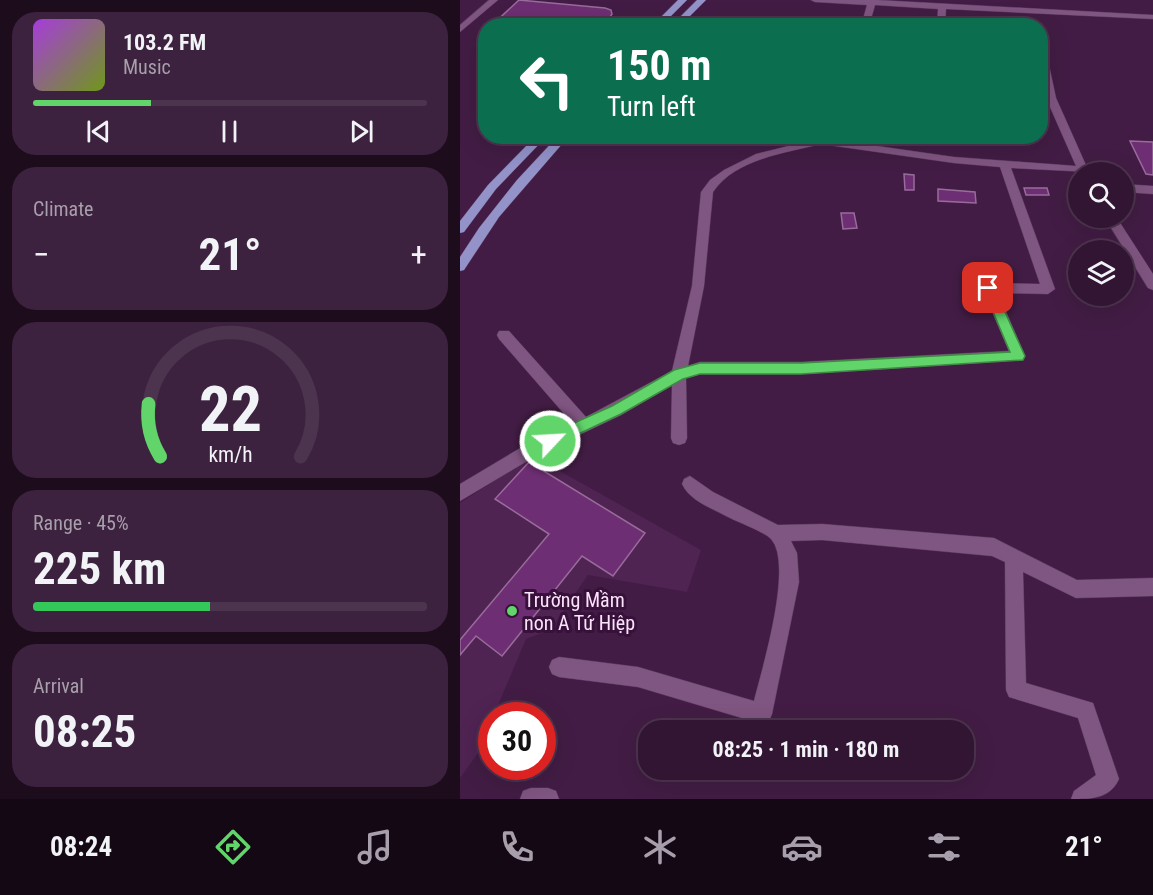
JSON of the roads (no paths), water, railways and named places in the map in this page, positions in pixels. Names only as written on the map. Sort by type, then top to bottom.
[{"type":"main road","points":[[664,18],[683,0]]},
{"type":"main road","points":[[683,18],[702,0]]},
{"type":"main road","points":[[460,229],[492,187],[534,144]]},
{"type":"main road","points":[[460,267],[473,244],[512,191],[556,144]]},
{"type":"street","points":[[460,29],[494,0]]},
{"type":"street","points":[[815,0],[873,2],[1035,15],[1153,17]]},
{"type":"street","points":[[868,18],[873,2]]},
{"type":"street","points":[[941,18],[942,7]]},
{"type":"street","points":[[1048,83],[1051,98],[1079,162]]},
{"type":"street","points":[[679,438],[679,374],[698,286],[707,192],[714,182],[728,172],[760,156],[804,144]]},
{"type":"street","points":[[853,144],[954,160],[1068,169]]},
{"type":"street","points":[[460,493],[533,448],[616,410],[679,374],[700,368],[801,368],[1018,356],[988,288],[1048,289],[1004,163]]},
{"type":"street","points":[[1134,189],[1153,190]]},
{"type":"street","points":[[1117,228],[1153,285]]},
{"type":"street","points":[[504,335],[583,425]]},
{"type":"street","points":[[690,484],[708,498],[777,533],[822,532],[994,547],[1076,589],[1153,587]]},
{"type":"street","points":[[559,667],[638,677],[762,714],[790,582],[788,553],[777,533]]},
{"type":"street","points":[[1014,558],[1016,690],[1086,710],[1108,779],[1082,799]]},
{"type":"street","points":[[531,799],[548,799]]},
{"type":"place","name":"Trường Mầm non A Tứ Hiệp","points":[[512,611]]}]
